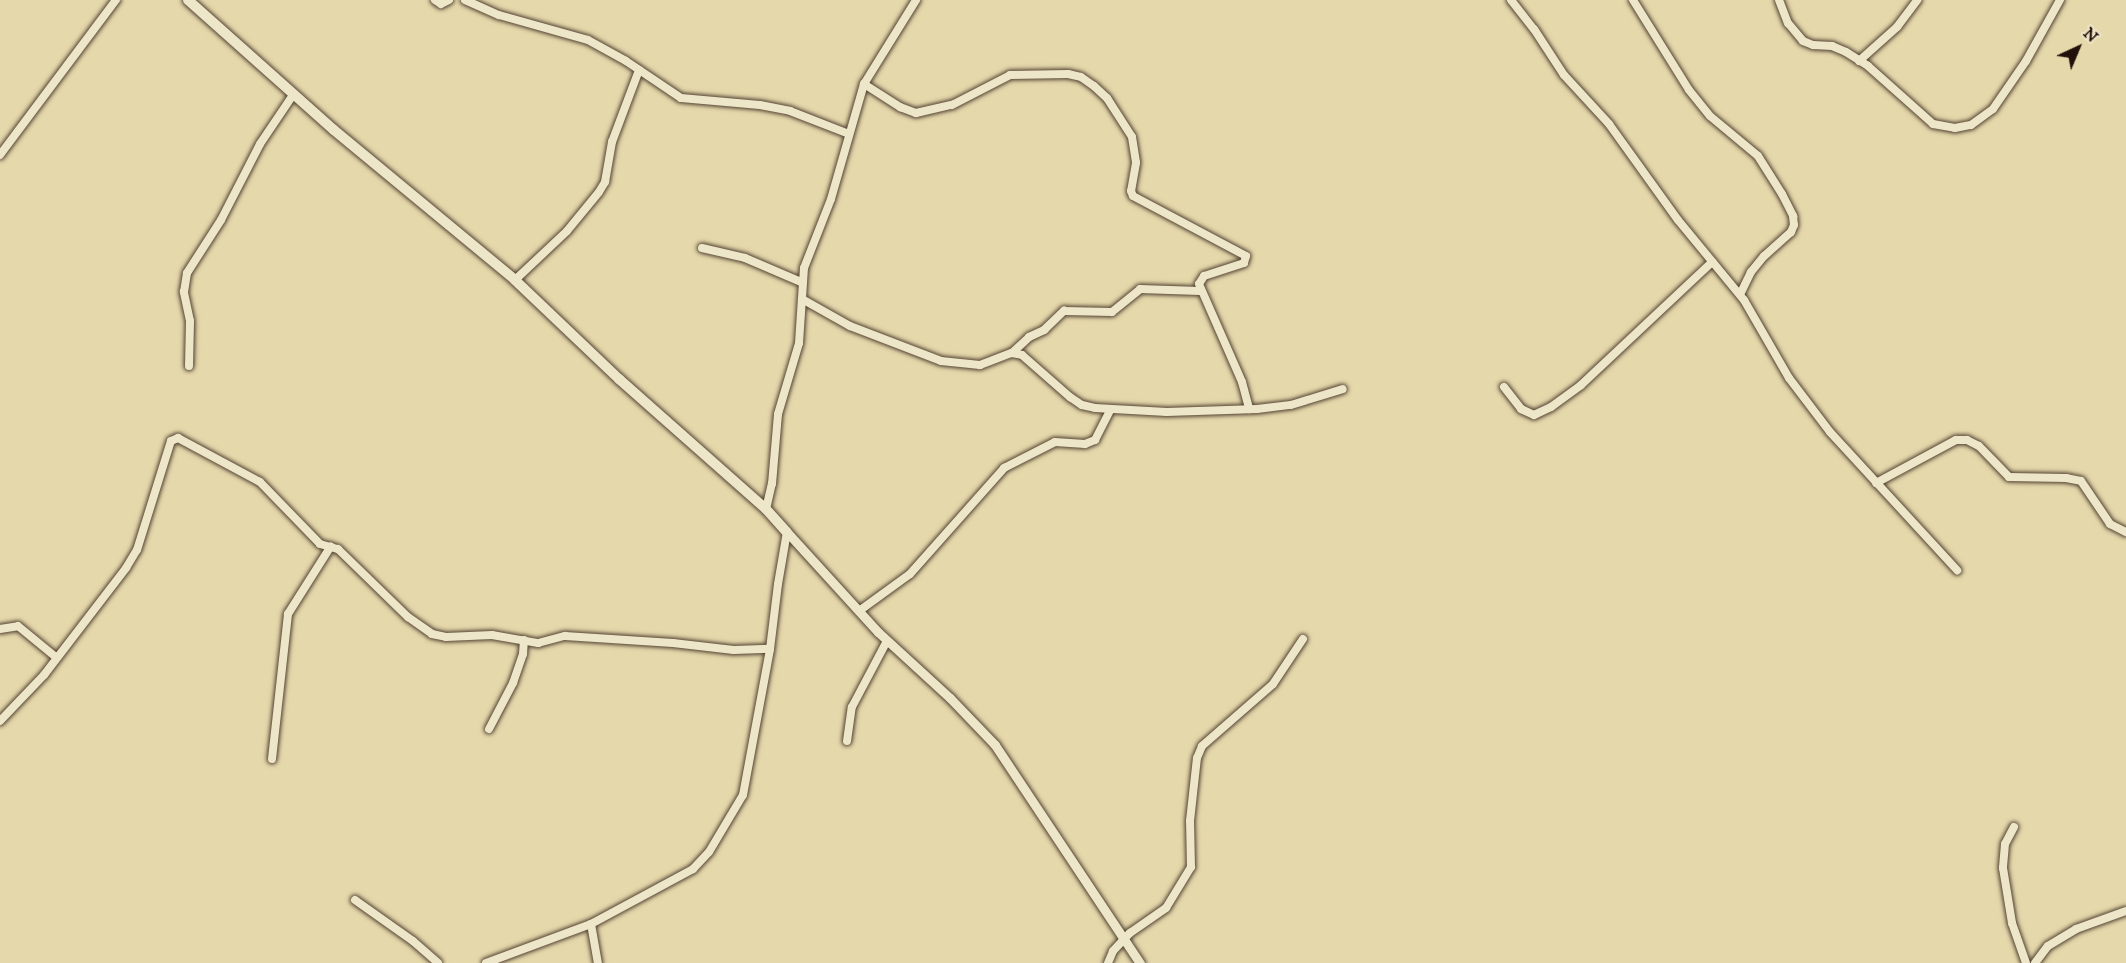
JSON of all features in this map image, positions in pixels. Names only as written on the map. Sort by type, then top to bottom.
[{"type":"main road","points":[[188,0],[253,56],[293,95],[516,280],[619,380],[766,509],[787,532]]},
{"type":"street","points":[[0,155],[116,0]]},
{"type":"street","points":[[435,0],[441,4],[449,0]]},
{"type":"street","points":[[465,0],[499,15],[588,40],[681,98],[760,105],[790,111],[849,134]]},
{"type":"street","points":[[766,509],[772,484],[778,414],[799,343],[801,282],[831,199],[864,84],[916,0]]},
{"type":"street","points":[[1511,0],[1534,29],[1564,75],[1610,124],[1678,220],[1740,295],[1789,378],[1830,432],[1957,570]]},
{"type":"street","points":[[1633,0],[1689,90],[1710,116],[1758,156],[1793,216],[1791,232],[1764,256],[1751,272],[1740,295]]},
{"type":"street","points":[[1779,0],[1788,23],[1803,41],[1813,45],[1832,46],[1859,61],[1933,124],[1955,128],[1971,125],[1993,109],[2026,61],[2060,0]]},
{"type":"street","points":[[1859,61],[1897,27],[1917,0]]},
{"type":"street","points":[[516,280],[567,231],[605,182],[618,125],[639,70]]},
{"type":"street","points":[[864,84],[900,107],[916,113],[952,105],[1010,75],[1068,74],[1081,77],[1107,98],[1132,137],[1136,163],[1131,191],[1133,196],[1246,256],[1244,263],[1238,266],[1204,276],[1200,280],[1200,291],[1242,382],[1249,409]]},
{"type":"street","points":[[189,366],[190,321],[184,292],[187,273],[221,220],[260,144],[293,95]]},
{"type":"street","points":[[702,248],[745,258],[801,282]]},
{"type":"street","points":[[1504,387],[1521,410],[1534,415],[1551,407],[1581,385],[1712,262]]},
{"type":"street","points":[[801,299],[872,336],[941,361],[980,365],[1012,353],[1029,338],[1044,330],[1064,311],[1112,312],[1140,289],[1200,291]]},
{"type":"street","points":[[1012,353],[1023,355],[1082,405],[1110,410],[1167,412],[1249,409],[1291,405],[1343,389]]},
{"type":"street","points":[[859,611],[910,574],[1004,468],[1055,442],[1085,444],[1095,440],[1110,410]]},
{"type":"street","points":[[0,722],[57,658],[106,596],[137,550],[165,457],[171,441],[178,438],[251,475],[270,490],[321,544],[331,546],[408,617],[432,634],[446,637],[492,635],[537,643],[565,636],[673,643],[734,650],[770,649]]},
{"type":"street","points":[[1876,483],[1956,440],[1967,440],[1979,446],[2009,477],[2066,478],[2081,481],[2110,524],[2126,532]]},
{"type":"street","points":[[787,532],[887,641],[965,713],[995,745],[1050,831],[1140,963]]},
{"type":"street","points":[[486,963],[591,924],[693,869],[709,852],[743,795],[770,649],[787,532]]},
{"type":"street","points":[[272,759],[288,614],[331,546]]},
{"type":"street","points":[[0,629],[18,626],[57,658]]},
{"type":"street","points":[[1108,963],[1113,951],[1125,938],[1166,908],[1191,867],[1190,821],[1197,758],[1203,746],[1273,684],[1303,639]]},
{"type":"street","points":[[489,729],[513,683],[523,654],[524,640]]},
{"type":"street","points":[[847,741],[852,707],[887,641]]},
{"type":"street","points":[[2014,827],[2005,844],[2003,868],[2012,923],[2026,963]]},
{"type":"street","points":[[355,900],[413,940],[438,963]]},
{"type":"street","points":[[2035,963],[2048,946],[2076,929],[2126,910]]},
{"type":"street","points":[[591,924],[598,963]]}]
